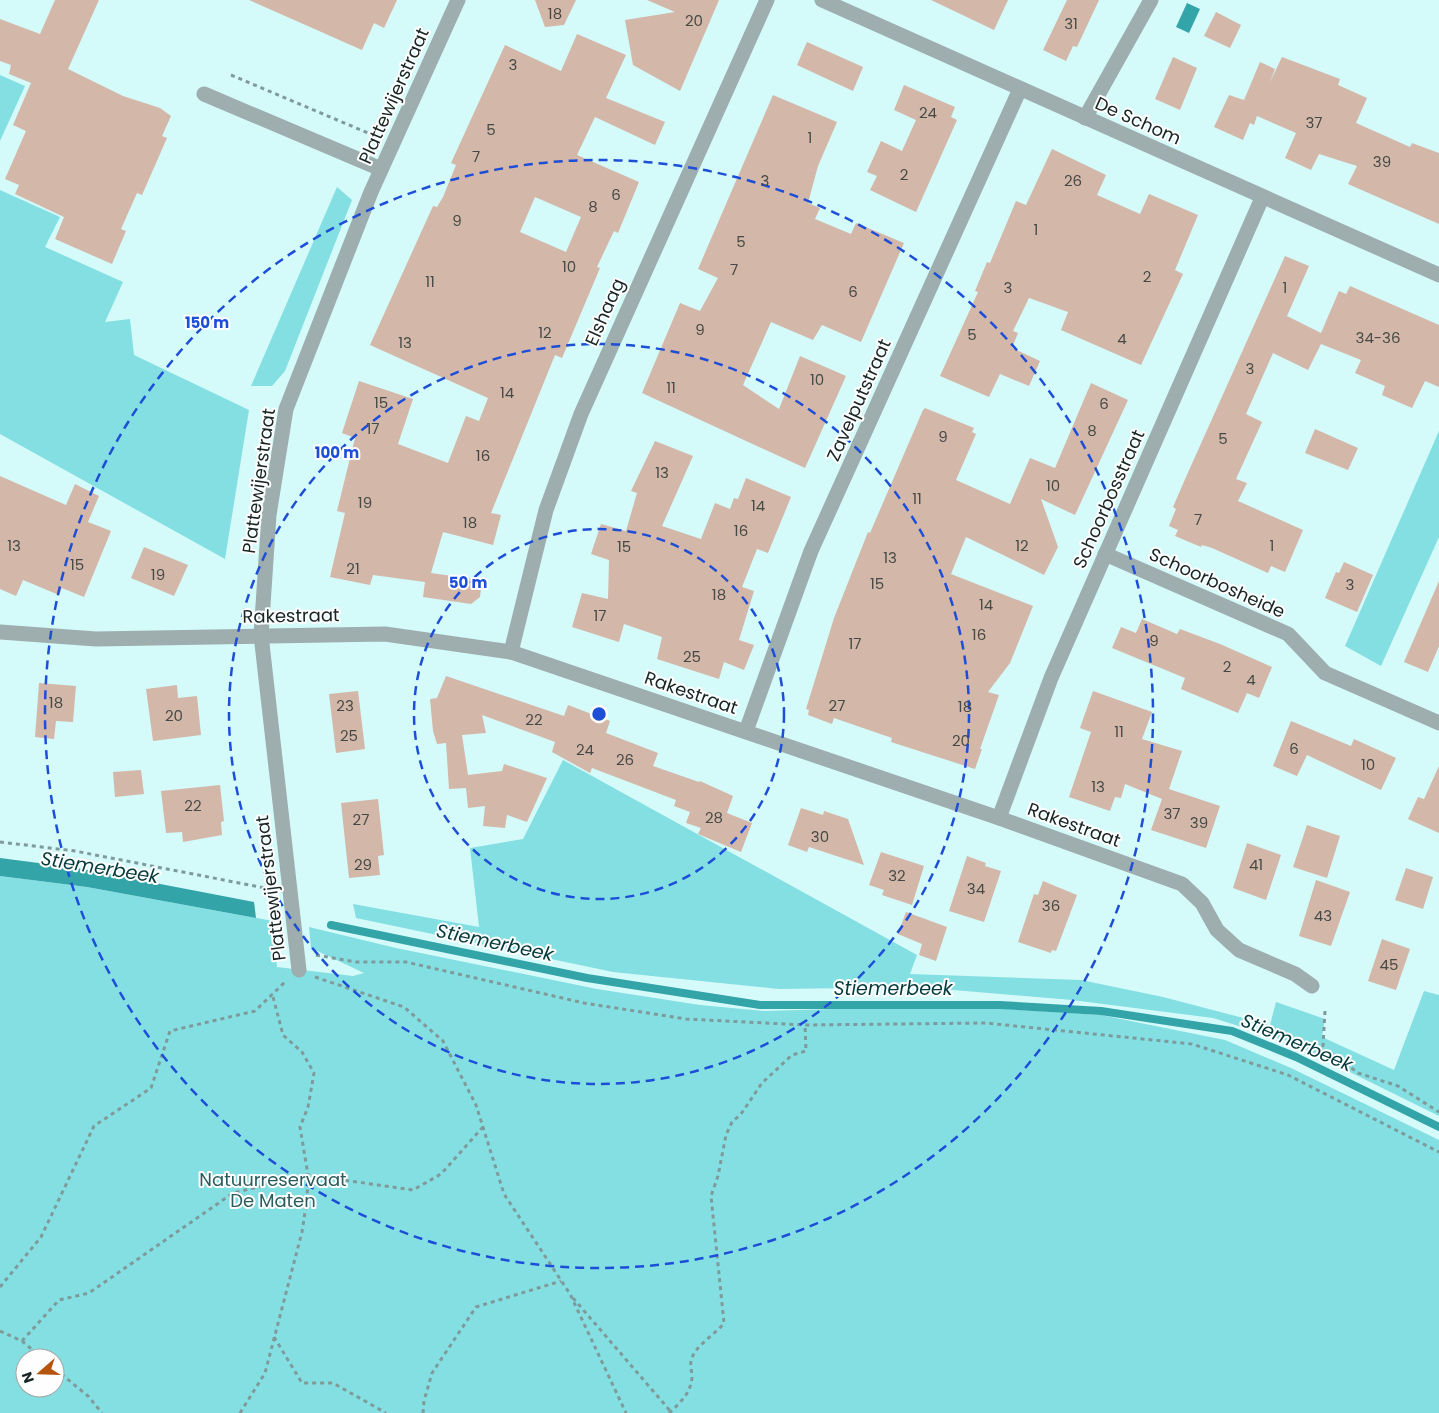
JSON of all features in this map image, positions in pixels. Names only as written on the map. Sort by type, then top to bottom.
[{"type":"street","name":"Plattewijerstraat","points":[[299,970],[261,635],[269,515],[286,409],[382,169],[458,0]]},
{"type":"street","name":"Elshaag","points":[[512,652],[546,510],[581,414],[767,0]]},
{"type":"street","name":"De Schom","points":[[822,0],[1262,198],[1439,275]]},
{"type":"street","points":[[1085,118],[1151,0]]},
{"type":"street","name":"Zavelputstraat","points":[[746,732],[811,551],[1020,89]]},
{"type":"street","points":[[204,94],[382,169]]},
{"type":"street","name":"Schoorbosstraat","points":[[999,818],[1051,678],[1262,198]]},
{"type":"street","name":"Schoorbosheide","points":[[1104,554],[1288,634],[1325,673],[1439,723]]},
{"type":"street","name":"Rakestraat","points":[[0,632],[96,639],[385,634],[512,652],[999,818],[1182,884],[1202,903],[1218,930],[1239,950],[1295,974],[1312,986]]},
{"type":"path","points":[[231,75],[376,136]]},
{"type":"path","points":[[0,842],[75,851],[289,893]]},
{"type":"path","points":[[308,955],[356,962],[406,962],[584,1003],[686,1019],[805,1025],[986,1023],[1192,1044],[1288,1075],[1439,1152]]},
{"type":"path","points":[[0,1287],[41,1238],[94,1126],[151,1088],[170,1031],[255,1011],[272,993],[299,970],[404,1007],[443,1041],[476,1105],[504,1194],[570,1294],[671,1413],[685,1399],[692,1379],[691,1362],[696,1350],[715,1334],[724,1323],[711,1196],[718,1176],[726,1135],[732,1122],[762,1083],[792,1055],[806,1051],[805,1025]]},
{"type":"path","points":[[240,1413],[265,1373],[302,1232],[308,1199],[308,1175],[300,1128],[308,1106],[314,1073],[302,1052],[283,1035],[272,993]]},
{"type":"path","points":[[1325,1011],[1323,1046],[1325,1051],[1340,1058],[1358,1073],[1398,1086],[1439,1112]]},
{"type":"path","points":[[22,1342],[59,1300],[89,1293],[233,1193],[308,1175],[413,1190],[441,1174],[483,1126]]},
{"type":"path","points":[[423,1413],[432,1374],[476,1308],[561,1281]]},
{"type":"path","points":[[570,1294],[626,1413]]},
{"type":"path","points":[[0,1331],[30,1348]]},
{"type":"path","points":[[274,1337],[302,1383],[333,1383],[386,1413]]},
{"type":"path","points":[[65,1377],[88,1396],[102,1413]]},
{"type":"green space","points":[[0,75],[25,86],[0,141]]},
{"type":"green space","points":[[337,187],[352,200],[285,371],[272,386],[251,386]]},
{"type":"green space","points":[[0,190],[60,217],[45,247],[123,282],[105,322],[130,319],[134,355],[249,410],[225,559],[0,434]]},
{"type":"green space","points":[[1439,431],[1439,537],[1381,666],[1345,646]]},
{"type":"green space","points":[[563,760],[917,955],[910,974],[1081,980],[1163,997],[1270,1025],[1276,1002],[1325,1019],[1322,1037],[1394,1070],[1424,991],[1439,995],[1439,1116],[1287,1041],[1213,1018],[1072,1000],[918,987],[779,989],[613,972],[356,918],[353,904],[479,927],[470,848],[523,839]]},
{"type":"green space","name":"Natuurreservaat De Maten","points":[[0,876],[87,887],[273,921],[277,967],[353,976],[364,973],[311,948],[309,927],[396,948],[597,989],[700,1005],[764,1011],[870,1008],[1004,1009],[1101,1015],[1225,1040],[1291,1068],[1439,1140],[1439,1413],[0,1413]]},
{"type":"shaded area","points":[[1187,3],[1200,9],[1189,33],[1176,27]]},
{"type":"shaded area","points":[[0,858],[77,868],[254,902],[256,918],[87,887],[0,876]]},
{"type":"building","points":[[55,0],[99,0],[68,69],[123,96],[160,108],[171,116],[162,136],[167,138],[142,195],[137,193],[121,229],[126,231],[112,264],[55,239],[64,217],[15,194],[19,185],[5,179],[26,131],[13,125],[31,83],[9,74],[11,65],[0,61],[0,19],[40,34]]},
{"type":"building","points":[[249,0],[397,0],[384,28],[374,23],[362,50]]},
{"type":"building","points":[[535,0],[576,0],[564,25],[545,27]]},
{"type":"building","points":[[647,0],[719,0],[680,91],[633,65],[625,20],[675,12]]},
{"type":"building","points":[[931,0],[1008,0],[994,30]]},
{"type":"building","points":[[1067,0],[1099,0],[1077,47],[1073,46],[1066,61],[1043,50]]},
{"type":"building","points":[[1216,12],[1241,25],[1230,48],[1204,36]]},
{"type":"building","points":[[577,34],[626,55],[606,98],[665,122],[655,145],[595,117],[577,155],[639,182],[618,233],[614,231],[597,267],[600,268],[562,358],[555,355],[491,513],[501,515],[493,545],[443,532],[431,573],[482,580],[480,597],[471,604],[423,597],[425,582],[373,575],[370,585],[330,577],[345,513],[337,511],[355,438],[342,433],[359,381],[413,399],[398,444],[448,463],[466,416],[479,421],[488,398],[370,345],[433,206],[437,207],[443,197],[456,165],[451,163],[505,45],[561,71]],"holes":[[[535,197],[581,217],[566,252],[520,232]]]},
{"type":"building","points":[[807,42],[863,67],[853,91],[797,65]]},
{"type":"building","points":[[1173,57],[1197,68],[1180,110],[1155,99]]},
{"type":"building","points":[[1282,57],[1340,79],[1338,85],[1367,98],[1356,123],[1410,147],[1412,143],[1439,153],[1439,224],[1348,184],[1357,166],[1319,154],[1311,170],[1285,158],[1296,133],[1257,116],[1254,125],[1250,123],[1243,140],[1214,127],[1229,95],[1244,100],[1260,62],[1275,69],[1270,82]]},
{"type":"building","points":[[904,85],[955,107],[951,117],[957,120],[916,212],[870,190],[877,176],[867,172],[881,141],[902,151],[916,120],[894,110]]},
{"type":"building","points":[[773,95],[837,122],[818,166],[808,203],[820,208],[815,219],[851,234],[856,223],[904,243],[861,342],[822,325],[813,340],[771,322],[743,385],[779,409],[800,356],[846,376],[805,468],[642,393],[680,303],[700,311],[718,278],[698,269]]},
{"type":"building","points":[[1052,149],[1106,175],[1097,195],[1140,214],[1149,194],[1198,215],[1175,270],[1183,274],[1141,365],[1061,330],[1068,312],[1029,298],[1013,331],[1018,333],[1012,348],[1040,361],[1029,386],[1000,374],[989,397],[940,376],[978,292],[975,291],[987,262],[990,263],[1016,201],[1026,205]]},
{"type":"building","points":[[1285,256],[1309,266],[1287,316],[1321,333],[1339,291],[1346,294],[1350,286],[1439,325],[1439,387],[1425,381],[1412,408],[1382,395],[1385,386],[1355,373],[1361,360],[1321,344],[1308,370],[1273,353],[1246,414],[1262,422],[1236,479],[1247,483],[1238,501],[1303,530],[1285,572],[1271,566],[1268,573],[1212,548],[1202,545],[1201,547],[1175,536],[1178,530],[1169,526],[1176,509],[1173,507]]},
{"type":"building","points":[[1091,383],[1128,400],[1075,515],[1041,499],[1058,547],[1044,575],[966,537],[951,574],[1033,606],[1010,663],[988,692],[999,695],[975,769],[891,742],[892,738],[834,718],[832,724],[808,715],[809,710],[806,709],[834,618],[868,532],[870,533],[923,410],[925,408],[974,428],[972,432],[976,434],[956,480],[1010,504],[1030,458],[1055,468]]},
{"type":"building","points":[[1315,429],[1358,448],[1348,470],[1305,453]]},
{"type":"building","points":[[655,441],[693,456],[662,526],[701,539],[715,503],[730,509],[734,498],[738,499],[746,478],[791,497],[768,553],[757,549],[742,587],[754,591],[739,640],[754,645],[744,670],[724,662],[719,679],[657,659],[662,637],[624,624],[619,642],[572,627],[582,593],[608,599],[609,560],[591,554],[601,524],[626,531],[637,493],[631,491]]},
{"type":"building","points":[[0,476],[66,505],[75,484],[99,496],[88,522],[111,531],[84,597],[62,588],[59,595],[23,580],[16,596],[0,589]]},
{"type":"building","points":[[144,547],[188,565],[174,596],[131,578]]},
{"type":"building","points":[[1344,562],[1373,575],[1357,612],[1325,598],[1336,572],[1339,573]]},
{"type":"building","points":[[1439,581],[1439,646],[1428,672],[1404,662]]},
{"type":"building","points":[[1142,619],[1177,634],[1180,629],[1272,667],[1259,698],[1247,693],[1238,713],[1181,689],[1185,678],[1112,648],[1121,627],[1136,633]]},
{"type":"building","points":[[446,676],[564,716],[568,705],[610,721],[606,733],[658,753],[653,766],[700,781],[733,796],[727,813],[752,823],[741,852],[698,834],[701,828],[686,823],[690,812],[674,806],[676,800],[592,768],[590,773],[552,752],[555,742],[482,715],[486,733],[462,735],[468,775],[502,771],[504,764],[547,778],[527,822],[507,815],[505,828],[483,826],[485,806],[468,808],[466,788],[449,789],[446,743],[437,744],[433,731],[430,699],[437,698]]},
{"type":"building","points":[[39,683],[76,686],[73,722],[56,721],[54,739],[35,737]]},
{"type":"building","points":[[177,685],[178,698],[197,696],[201,735],[153,741],[146,689]]},
{"type":"building","points":[[358,691],[365,749],[336,753],[329,694]]},
{"type":"building","points":[[1093,691],[1152,712],[1142,739],[1182,751],[1169,789],[1220,806],[1206,848],[1151,830],[1162,799],[1125,784],[1121,798],[1115,797],[1110,811],[1069,797],[1091,732],[1080,728]]},
{"type":"building","points":[[1291,721],[1351,746],[1354,739],[1396,758],[1381,790],[1307,755],[1297,776],[1273,766]]},
{"type":"building","points":[[1439,766],[1439,833],[1408,819],[1418,797],[1424,799]]},
{"type":"building","points":[[141,770],[144,794],[115,797],[113,772]]},
{"type":"building","points":[[220,785],[224,821],[221,822],[222,835],[183,842],[182,832],[166,833],[161,791]]},
{"type":"building","points":[[378,799],[384,855],[378,856],[380,875],[349,878],[341,803]]},
{"type":"building","points":[[801,808],[823,815],[824,811],[848,819],[864,865],[809,847],[807,852],[788,845]]},
{"type":"building","points":[[1307,825],[1340,836],[1327,878],[1293,867]]},
{"type":"building","points":[[1247,843],[1281,855],[1266,900],[1233,888]]},
{"type":"building","points":[[881,852],[924,866],[912,905],[882,895],[884,890],[869,885]]},
{"type":"building","points":[[967,856],[986,863],[985,866],[1001,871],[984,922],[949,911]]},
{"type":"building","points":[[1406,868],[1433,877],[1423,909],[1395,900]]},
{"type":"building","points":[[1316,880],[1350,892],[1331,946],[1299,936]]},
{"type":"building","points":[[1043,881],[1077,895],[1056,951],[1052,950],[1051,953],[1018,942],[1034,894],[1038,895]]},
{"type":"building","points":[[906,912],[947,927],[936,961],[919,955],[922,944],[898,934]]},
{"type":"building","points":[[1382,939],[1410,949],[1396,990],[1368,981]]},
{"type":"waterway","name":"Stiemerbeek","points":[[331,925],[587,978],[760,1005],[1000,1005],[1101,1011],[1232,1031],[1296,1057],[1439,1127]]}]
